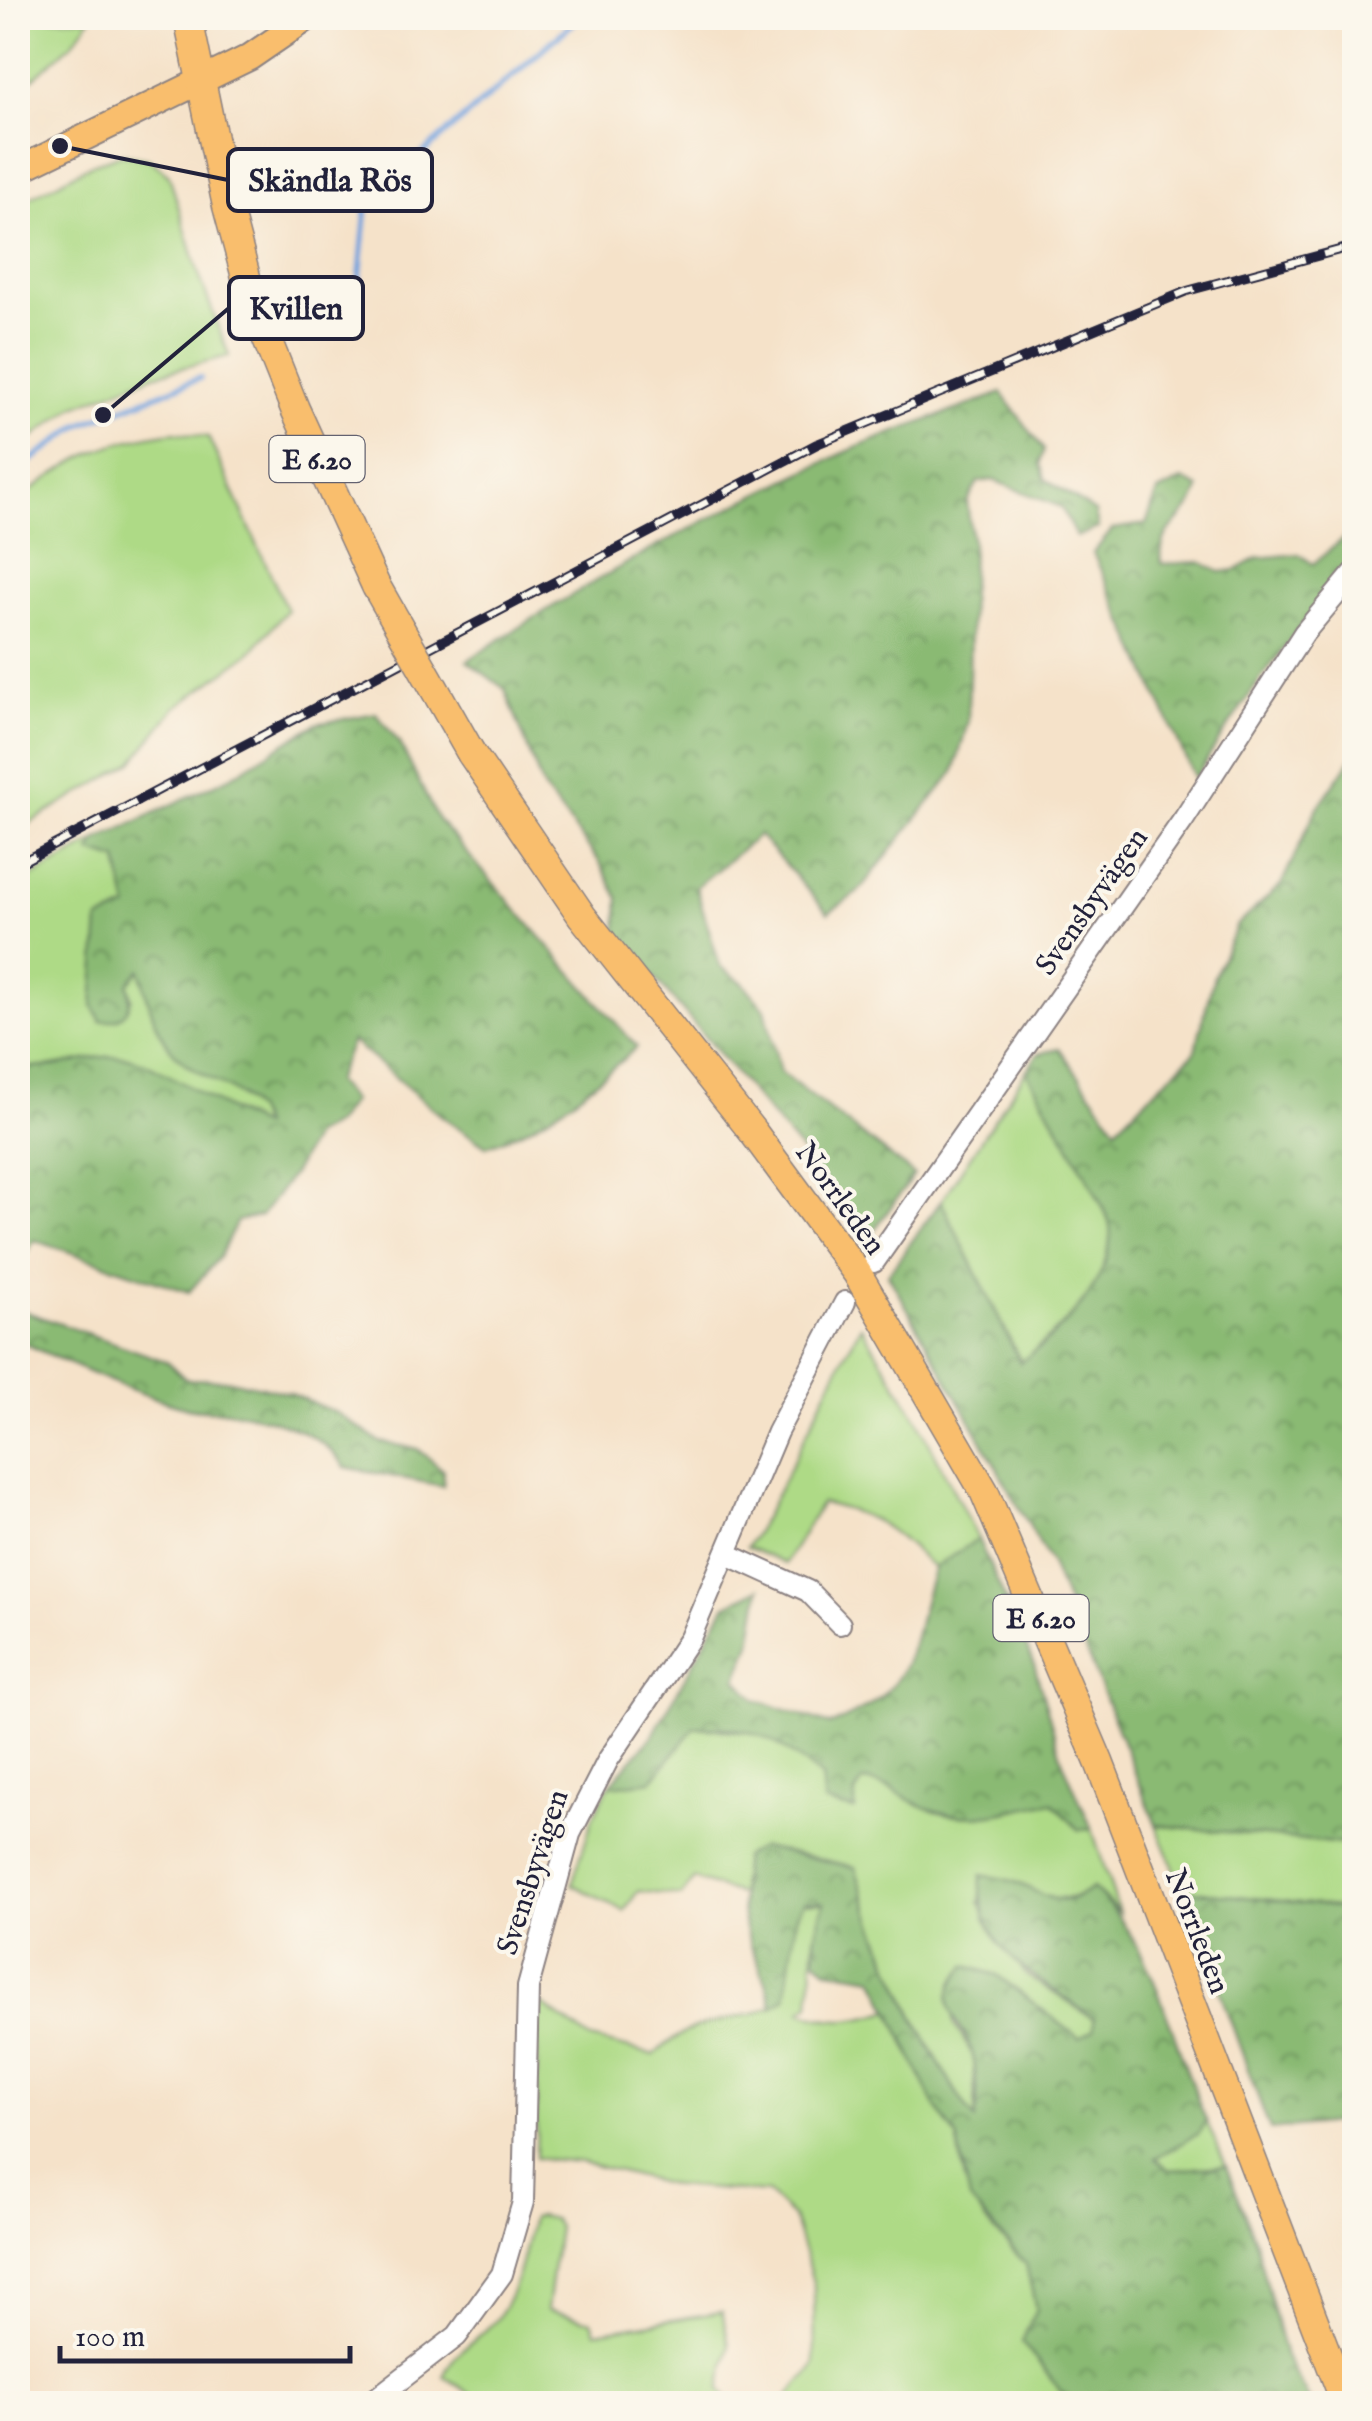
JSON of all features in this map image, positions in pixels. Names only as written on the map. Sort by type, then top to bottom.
[{"type":"highway","name":"E 6.20","points":[[188,18],[200,84]]},
{"type":"highway","name":"Norrleden","points":[[200,84],[254,306],[295,410],[376,586],[471,753],[553,876],[856,1273],[984,1491],[1092,1745],[1346,2404]]},
{"type":"main road","points":[[18,170],[200,84],[261,51],[307,18]]},
{"type":"street","name":"Svensbyvägen","points":[[874,1262],[1155,862],[1304,633],[1354,574]]},
{"type":"street","name":"Svensbyvägen","points":[[369,2404],[457,2336],[502,2274],[522,2202],[528,1987],[563,1854],[589,1790],[690,1638],[777,1432],[846,1302]]},
{"type":"street","points":[[727,1554],[808,1591],[840,1624]]},
{"type":"green space","points":[[18,18],[91,18],[73,43],[18,92]]},
{"type":"green space","points":[[123,154],[148,158],[169,175],[229,356],[154,375],[75,406],[18,448],[18,204],[94,163]]},
{"type":"green space","points":[[1002,393],[1044,450],[1040,463],[1045,479],[1095,512],[1098,528],[1076,537],[1061,507],[993,480],[978,482],[967,502],[972,542],[968,721],[954,772],[857,893],[828,913],[759,835],[696,887],[720,966],[743,983],[765,1009],[780,1072],[914,1175],[867,1240],[808,1159],[617,933],[619,899],[599,861],[543,788],[505,689],[467,661],[604,576],[747,499],[863,445]]},
{"type":"green space","points":[[174,432],[208,437],[287,610],[251,652],[175,708],[133,762],[18,830],[18,500],[56,473],[108,446]]},
{"type":"green space","points":[[1183,480],[1199,488],[1164,540],[1162,564],[1201,562],[1220,572],[1236,570],[1258,558],[1299,554],[1313,564],[1354,530],[1354,569],[1268,669],[1195,779],[1093,553],[1113,529],[1146,524],[1158,492]]},
{"type":"green space","points":[[376,713],[400,744],[438,820],[637,1047],[548,1117],[486,1146],[443,1117],[352,1041],[335,1081],[352,1101],[335,1124],[314,1135],[293,1173],[261,1216],[237,1221],[220,1256],[189,1292],[34,1240],[18,1269],[18,1065],[44,1067],[124,1057],[154,1068],[262,1126],[256,1112],[237,1093],[189,1066],[170,1048],[153,1016],[140,970],[128,984],[129,1006],[123,1015],[101,1021],[93,1006],[99,920],[128,908],[118,860],[91,852],[96,841],[230,777],[316,724]]},
{"type":"green space","points":[[1354,755],[1354,1845],[1156,1825],[1051,1564],[888,1274],[941,1201],[1020,1362],[1067,1321],[1104,1266],[1110,1226],[1086,1175],[1026,1071],[1038,1054],[1059,1048],[1116,1128],[1195,1052],[1214,976],[1237,925],[1281,885],[1316,810]]},
{"type":"green space","points":[[96,841],[92,852],[118,860],[128,908],[99,920],[98,959],[132,1000],[128,984],[140,968],[152,996],[186,1045],[251,1106],[263,1127],[129,1057],[34,1069],[18,1065],[18,885]]},
{"type":"green space","points":[[1026,1071],[1086,1175],[1110,1226],[1104,1267],[1094,1285],[1052,1336],[1021,1362],[941,1201]]},
{"type":"green space","points":[[18,1309],[168,1362],[186,1379],[230,1380],[289,1393],[337,1413],[380,1442],[418,1449],[444,1471],[443,1486],[345,1467],[309,1435],[279,1422],[230,1411],[189,1409],[100,1377],[18,1340]]},
{"type":"green space","points":[[861,1326],[916,1416],[978,1539],[934,1568],[884,1526],[821,1503],[785,1564],[747,1547]]},
{"type":"green space","points":[[978,1539],[1033,1661],[1062,1760],[1092,1829],[1079,1830],[1052,1802],[990,1814],[960,1815],[927,1808],[889,1788],[863,1781],[855,1793],[855,1810],[825,1803],[822,1777],[791,1753],[751,1732],[717,1727],[695,1727],[651,1781],[609,1786],[653,1735],[725,1606],[760,1588],[751,1643],[737,1679],[756,1700],[830,1725],[881,1697],[896,1681],[913,1643],[934,1568]]},
{"type":"green space","points":[[695,1727],[767,1734],[822,1777],[825,1803],[854,1810],[855,1793],[863,1781],[889,1788],[928,1808],[960,1815],[976,1816],[1052,1802],[1079,1830],[1092,1829],[1119,1912],[1093,1888],[1063,1899],[1014,1882],[979,1902],[1026,1975],[1094,2019],[1094,2030],[1080,2039],[997,1975],[966,1966],[952,1984],[954,2023],[973,2056],[976,2122],[906,1999],[855,1867],[793,1853],[740,1883],[742,1895],[694,1879],[681,1896],[638,1891],[624,1911],[572,1884],[593,1817],[609,1786],[651,1781]]},
{"type":"green space","points":[[1156,1825],[1354,1845],[1354,1909],[1183,1890]]},
{"type":"green space","points":[[761,1847],[855,1867],[905,1999],[975,2120],[973,2058],[949,2003],[955,1980],[966,1966],[997,1975],[1079,2038],[1094,2029],[1094,2019],[1033,1976],[1000,1945],[982,1903],[981,1875],[1012,1881],[1060,1900],[1080,1896],[1093,1888],[1115,1911],[1147,1967],[1206,2120],[1198,2134],[1155,2158],[1169,2170],[1226,2166],[1255,2240],[1285,2357],[1311,2403],[1070,2403],[1022,2342],[1036,2309],[1026,2264],[970,2200],[957,2137],[934,2104],[874,1977],[829,1970],[816,1960],[815,1938],[824,1903],[804,1902],[796,1917],[786,1997],[772,2007],[745,1929],[742,1908],[744,1856]]},
{"type":"green space","points":[[1183,1890],[1354,1909],[1354,2121],[1270,2130]]},
{"type":"green space","points":[[804,1902],[824,1903],[815,1938],[810,2004],[801,2011],[824,2019],[846,2020],[892,2010],[934,2104],[957,2137],[965,2182],[985,2221],[1026,2264],[1036,2309],[1022,2342],[1070,2403],[783,2403],[815,2365],[814,2285],[793,2217],[768,2193],[674,2186],[581,2162],[536,2158],[538,2002],[591,2039],[654,2055],[689,2031],[754,2013],[785,1998],[796,1917]]},
{"type":"green space","points":[[1206,2120],[1226,2166],[1168,2170],[1155,2158],[1197,2134]]},
{"type":"green space","points":[[532,2218],[553,2219],[558,2227],[547,2310],[592,2321],[596,2332],[722,2312],[729,2345],[720,2390],[733,2403],[484,2403],[444,2376],[453,2360],[492,2324],[505,2306],[520,2269]]},
{"type":"waterway","points":[[329,327],[357,307],[367,202],[579,18]]},
{"type":"waterway","points":[[18,470],[80,425],[200,378]]},
{"type":"railway","points":[[18,864],[817,444],[1187,291],[1354,246]]},
{"type":"place","name":"Skändla Rös","points":[[60,146]]},
{"type":"place","name":"Kvillen","points":[[103,415]]}]
